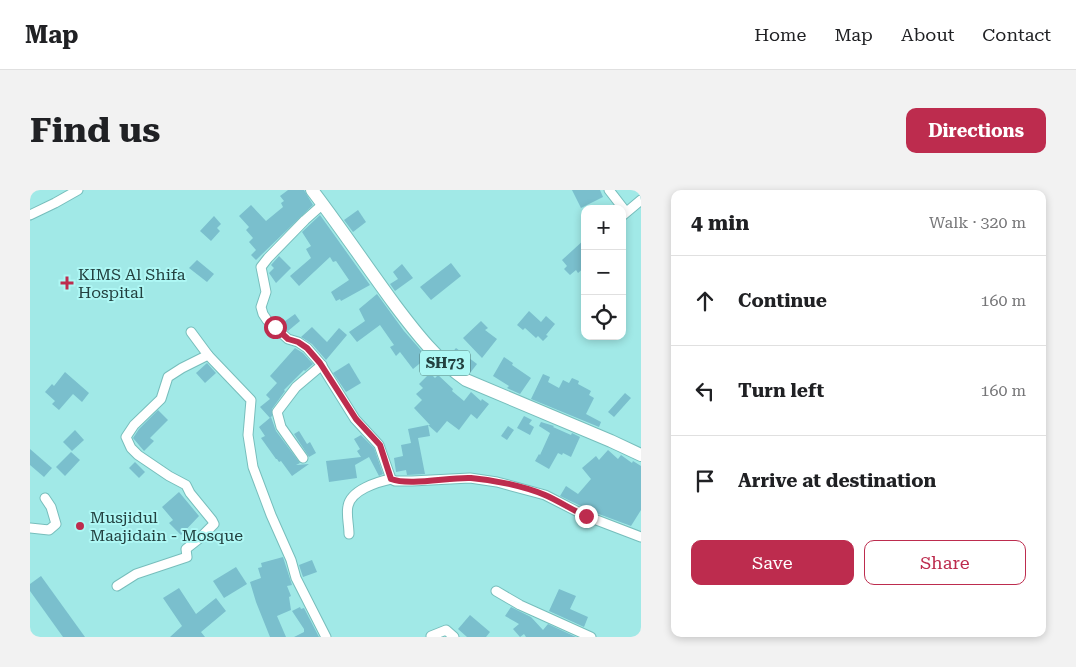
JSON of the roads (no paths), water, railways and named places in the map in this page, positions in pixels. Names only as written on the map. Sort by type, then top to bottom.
[{"type":"main road","name":"SH73","points":[[312,190],[421,340],[455,372],[466,380],[641,455]]},
{"type":"street","points":[[30,215],[78,190]]},
{"type":"street","points":[[609,190],[618,205]]},
{"type":"street","points":[[626,212],[641,200]]},
{"type":"street","points":[[323,204],[305,220],[261,267],[266,292],[261,307],[267,320],[288,339],[298,342],[307,348],[322,365],[356,419],[380,445],[391,479]]},
{"type":"street","points":[[191,332],[208,355],[251,400],[248,435],[253,467],[296,578],[326,637]]},
{"type":"street","points":[[117,586],[136,574],[187,557],[186,549],[214,524],[186,485],[138,455],[131,448],[126,437],[134,425],[161,399],[168,377],[208,355]]},
{"type":"street","points":[[303,458],[281,428],[277,412],[296,387],[322,365]]},
{"type":"street","points":[[349,534],[348,510],[350,499],[370,484],[391,479],[395,481],[412,481],[470,478],[496,482],[545,495],[586,516],[641,538]]},
{"type":"street","points":[[30,528],[49,530],[56,524],[51,507],[45,498]]},
{"type":"street","points":[[496,591],[520,605],[591,637]]},
{"type":"street","points":[[430,636],[446,630],[454,637]]},
{"type":"place","name":"KIMS Al Shifa Hospital","points":[[67,283]]},
{"type":"place","name":"Musjidul Maajidain - Mosque","points":[[80,526]]}]
